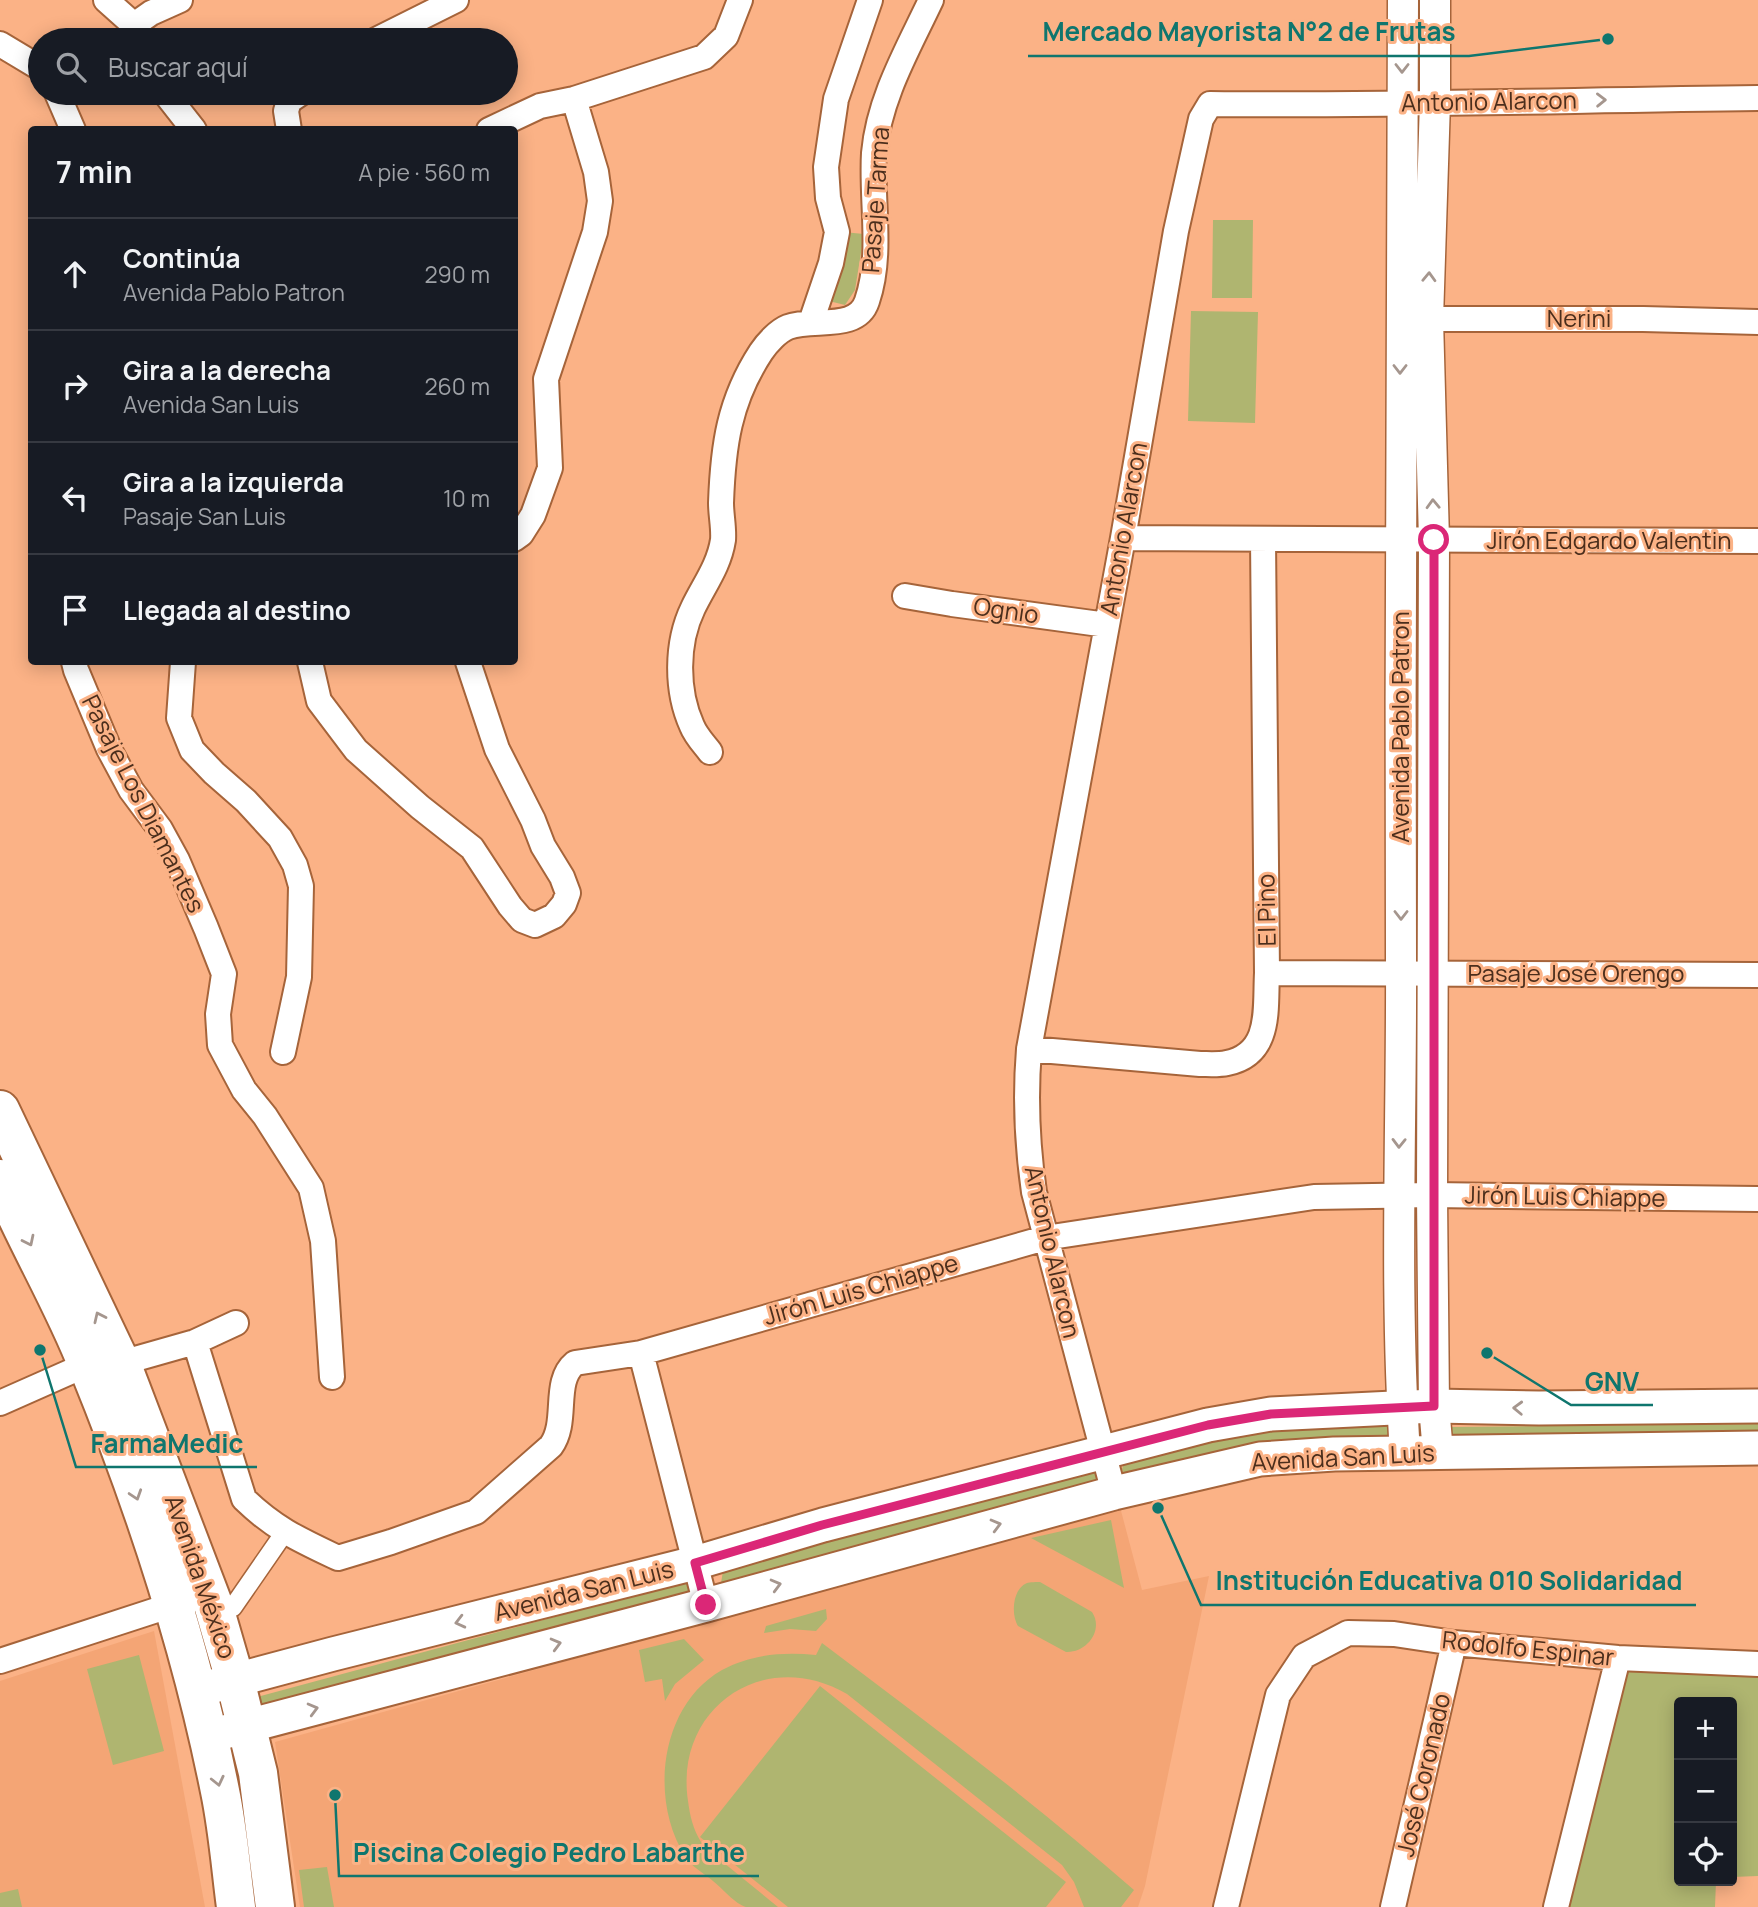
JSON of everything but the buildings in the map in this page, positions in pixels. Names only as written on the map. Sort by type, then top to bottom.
[{"type":"main road","name":"Avenida México","points":[[0,1110],[104,1364],[214,1605],[258,1773],[275,1907]]},
{"type":"main road","name":"Avenida México","points":[[0,1179],[104,1364],[132,1481],[198,1690],[220,1794],[236,1907]]},
{"type":"main road","name":"Avenida San Luis","points":[[198,1690],[695,1563],[822,1525],[904,1506],[1102,1451],[1208,1425],[1271,1414],[1418,1407],[1758,1406]]},
{"type":"main road","points":[[1672,1407],[1674,1450]]},
{"type":"main road","points":[[1254,1417],[1260,1459]]},
{"type":"main road","name":"Avenida San Luis","points":[[208,1737],[1114,1493],[1260,1459],[1334,1454],[1758,1448]]},
{"type":"main road","points":[[411,1634],[421,1680]]},
{"type":"street","points":[[106,0],[132,28]]},
{"type":"street","points":[[140,28],[151,13],[180,0]]},
{"type":"street","points":[[400,28],[456,0]]},
{"type":"street","points":[[498,126],[540,106],[574,99],[704,57],[726,36],[740,0]]},
{"type":"street","points":[[710,752],[693,729],[684,703],[680,668],[683,642],[691,611],[716,566],[723,538],[723,468],[733,408],[750,369],[765,345],[786,328],[811,322],[831,263],[837,232],[828,198],[826,167],[836,99],[870,0]]},
{"type":"street","name":"Pasaje Tarma","points":[[811,322],[853,320],[862,312],[868,299],[875,253],[874,152],[880,122],[889,89],[931,0]]},
{"type":"street","name":"Avenida Pablo Patron","points":[[1403,0],[1402,104],[1414,321],[1434,540],[1432,1195],[1418,1407],[1405,1453]]},
{"type":"street","name":"Avenida Pablo Patron","points":[[1435,0],[1435,102],[1414,321],[1401,540],[1398,1195],[1418,1407],[1438,1453]]},
{"type":"street","points":[[0,44],[28,61]]},
{"type":"street","name":"Antonio Alarcon","points":[[1114,1493],[1034,1192],[1027,1148],[1026,1094],[1029,1049],[1124,538],[1176,231],[1201,119],[1210,104],[1402,104],[1758,98]]},
{"type":"street","points":[[518,536],[533,515],[550,468],[546,379],[595,232],[600,201],[596,173],[574,99]]},
{"type":"street","points":[[62,105],[71,126]]},
{"type":"street","points":[[174,105],[191,126]]},
{"type":"street","name":"Nerini","points":[[1414,321],[1643,319],[1758,322]]},
{"type":"street","name":"Jirón Edgardo Valentin","points":[[1124,538],[1758,541]]},
{"type":"street","name":"El Pino","points":[[1029,1049],[1199,1064],[1228,1063],[1253,1051],[1264,1032],[1267,974],[1263,539]]},
{"type":"street","name":"Ognio","points":[[905,596],[1107,625]]},
{"type":"street","name":"Pasaje Los Diamantes","points":[[75,665],[109,749],[131,790],[172,850],[224,974],[218,1014],[220,1045],[244,1090],[265,1116],[311,1188],[323,1241],[332,1377]]},
{"type":"street","points":[[183,665],[179,718],[192,750],[246,801],[280,838],[295,865],[301,886],[299,977],[284,1052]]},
{"type":"street","points":[[311,665],[319,701],[349,742],[420,807],[472,848],[510,906],[522,920],[535,925],[554,916],[564,904],[568,893],[497,749],[469,665]]},
{"type":"street","points":[[1401,878],[1433,884]]},
{"type":"street","name":"Pasaje José Orengo","points":[[1267,974],[1758,975]]},
{"type":"street","name":"Jirón Luis Chiappe","points":[[195,1342],[244,1499],[281,1531],[338,1558],[475,1512],[551,1446],[559,1435],[564,1378],[568,1368],[575,1363],[641,1353],[1045,1238],[1314,1197],[1432,1195],[1758,1199]]},
{"type":"street","points":[[0,1403],[104,1364],[195,1342],[236,1323]]},
{"type":"street","points":[[641,1353],[706,1605]]},
{"type":"street","points":[[0,1661],[173,1605],[233,1607],[280,1539],[281,1531]]},
{"type":"street","name":"Rodolfo Espinar","points":[[1226,1907],[1278,1695],[1304,1656],[1348,1633],[1394,1634],[1454,1643],[1618,1658],[1758,1664]]},
{"type":"street","name":"José Coronado","points":[[1393,1907],[1454,1643]]},
{"type":"street","points":[[1556,1907],[1618,1658]]},
{"type":"shaded area","points":[[1120,1507],[1142,1590],[1209,1576],[1145,1886],[1138,1907],[300,1907],[275,1742]]},
{"type":"shaded area","points":[[154,1631],[205,1907],[0,1907],[0,1681]]},
{"type":"green space","points":[[1213,220],[1253,220],[1252,298],[1212,298]]},
{"type":"green space","points":[[843,232],[864,234],[855,290],[845,305],[829,301],[842,270]]},
{"type":"green space","points":[[1191,311],[1258,312],[1255,423],[1188,421]]},
{"type":"green space","points":[[1386,1421],[1397,1428],[1395,1437],[1124,1476],[1122,1469],[1124,1463],[1260,1431]]},
{"type":"green space","points":[[1758,1424],[1758,1437],[1448,1439],[1448,1427]]},
{"type":"green space","points":[[1094,1468],[1101,1481],[724,1588],[721,1583],[723,1571]]},
{"type":"green space","points":[[1111,1520],[1124,1588],[1031,1538]]},
{"type":"green space","points":[[684,1582],[689,1586],[691,1595],[260,1713],[257,1697]]},
{"type":"green space","points":[[1040,1582],[1092,1612],[1095,1633],[1087,1645],[1066,1652],[1018,1626],[1014,1603],[1018,1591],[1027,1583]]},
{"type":"green space","points":[[826,1609],[827,1619],[816,1631],[790,1629],[764,1633],[766,1626]]},
{"type":"green space","points":[[684,1639],[704,1660],[675,1684],[665,1701],[662,1679],[645,1682],[639,1650]]},
{"type":"green space","points":[[822,1643],[1019,1794],[1134,1890],[1121,1907],[1084,1907],[1074,1882],[1062,1865],[847,1694],[816,1681],[786,1677],[757,1682],[732,1694],[711,1713],[695,1738],[687,1767],[690,1812],[701,1842],[778,1907],[742,1905],[687,1860],[674,1833],[667,1808],[665,1781],[667,1755],[674,1729],[685,1706],[701,1686],[722,1670],[745,1660],[768,1655],[816,1655]]},
{"type":"green space","points":[[139,1655],[164,1751],[113,1765],[87,1669]]},
{"type":"green space","points":[[1628,1670],[1758,1674],[1758,1876],[1737,1877],[1737,1697],[1674,1697],[1674,1886],[1716,1886],[1715,1907],[1569,1907]]},
{"type":"green space","points":[[820,1686],[1066,1882],[1046,1907],[788,1907],[700,1837]]},
{"type":"green space","points":[[327,1867],[334,1907],[304,1907],[299,1870]]},
{"type":"green space","points":[[18,1889],[22,1907],[0,1907],[0,1893]]},
{"type":"place","name":"Mercado Mayorista N°2 de Frutas","points":[[1608,39]]},
{"type":"place","name":"FarmaMedic","points":[[40,1350]]},
{"type":"place","name":"GNV","points":[[1487,1353]]},
{"type":"place","name":"Institución Educativa 010 Solidaridad","points":[[1158,1508]]},
{"type":"place","name":"Piscina Colegio Pedro Labarthe","points":[[335,1795]]},
{"type":"route","points":[[706,1605],[695,1563],[822,1525],[904,1506],[1102,1451],[1208,1425],[1271,1414],[1434,1406],[1434,540]]}]
